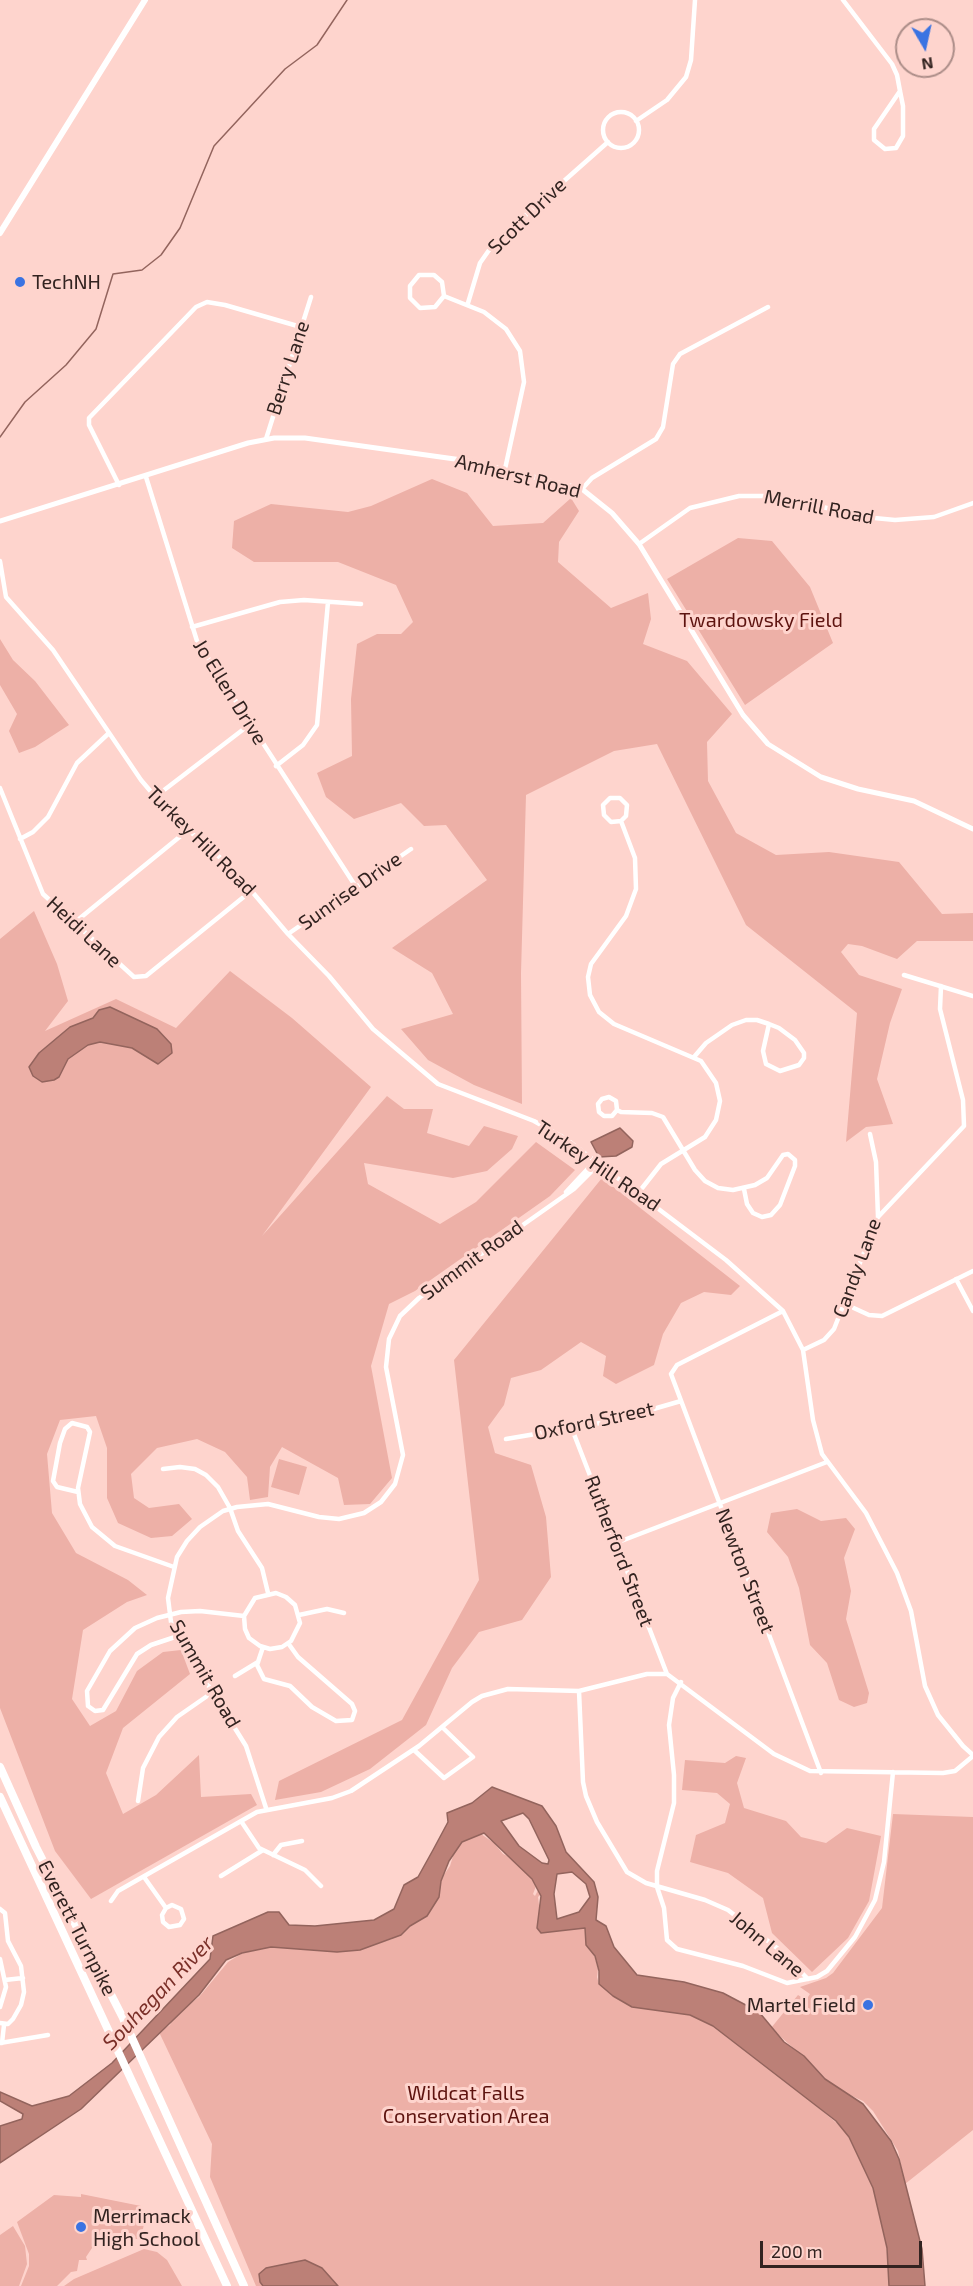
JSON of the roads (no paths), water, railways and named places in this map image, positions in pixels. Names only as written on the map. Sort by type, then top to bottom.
[{"type":"highway","name":"Everett Turnpike","points":[[0,1767],[36,1847],[150,2075],[244,2286]]},
{"type":"highway","name":"Everett Turnpike","points":[[0,1797],[227,2286]]},
{"type":"main road","points":[[0,233],[145,0]]},
{"type":"street","points":[[636,121],[667,100],[686,77],[691,60],[695,0]]},
{"type":"street","points":[[843,0],[892,64],[900,91],[904,116],[903,139],[896,148],[885,149],[876,143],[874,129],[900,91]]},
{"type":"street","points":[[624,113],[636,121],[639,132],[632,144],[621,148],[608,142],[603,128],[610,116],[624,113]]},
{"type":"street","name":"Scott Drive","points":[[468,303],[478,269],[494,243],[608,142]]},
{"type":"street","points":[[431,274],[442,282],[444,296],[435,307],[423,309],[413,303],[409,289],[417,277],[431,274]]},
{"type":"street","points":[[444,296],[468,303],[497,319],[506,329],[522,357],[524,382],[505,469]]},
{"type":"street","name":"Berry Lane","points":[[266,439],[311,297]]},
{"type":"street","points":[[119,485],[89,425],[88,418],[196,307],[207,302],[225,305],[301,327]]},
{"type":"street","points":[[582,489],[592,478],[656,439],[663,427],[673,364],[680,354],[768,307]]},
{"type":"street","name":"Amherst Road","points":[[0,521],[266,439],[305,438],[469,461],[582,489],[612,513],[639,544],[743,715],[768,744],[788,759],[821,777],[858,789],[914,801],[973,829]]},
{"type":"street","name":"Jo Ellen Drive","points":[[146,477],[192,627],[206,657],[356,887]]},
{"type":"street","name":"Merrill Road","points":[[639,544],[690,508],[739,496],[777,496],[864,517],[895,520],[934,517],[973,503]]},
{"type":"street","points":[[0,561],[6,597],[0,601]]},
{"type":"street","name":"Turkey Hill Road","points":[[6,597],[53,650],[155,797],[188,830],[232,868],[288,934],[329,976],[373,1029],[438,1084],[540,1124],[595,1161],[639,1192],[753,1282],[783,1311],[803,1350],[815,1430],[827,1462],[866,1513],[906,1593],[925,1686],[938,1714],[973,1755]]},
{"type":"street","points":[[192,627],[280,602],[304,600],[361,604]]},
{"type":"street","points":[[276,766],[303,745],[317,725],[328,602]]},
{"type":"street","points":[[155,797],[249,725]]},
{"type":"street","points":[[20,839],[33,832],[48,817],[59,802],[77,763],[109,733]]},
{"type":"street","name":"Heidi Lane","points":[[0,788],[43,894],[130,974],[140,978],[146,976],[251,891]]},
{"type":"street","points":[[610,798],[620,798],[626,803],[627,813],[621,821],[611,822],[604,815],[603,805],[610,798]]},
{"type":"street","points":[[621,821],[635,858],[636,889],[626,916],[591,964],[588,976],[590,995],[599,1012],[614,1024],[694,1058],[705,1066],[716,1083],[719,1108],[710,1132],[700,1142],[661,1164],[639,1192]]},
{"type":"street","points":[[74,923],[188,830]]},
{"type":"street","name":"Sunrise Drive","points":[[288,934],[411,849]]},
{"type":"street","points":[[904,975],[973,996]]},
{"type":"street","points":[[878,1217],[964,1126],[963,1100],[940,1009],[940,986]]},
{"type":"street","points":[[694,1058],[706,1043],[736,1023],[751,1020],[769,1024],[791,1036],[801,1047],[804,1058],[800,1065],[782,1071],[766,1065],[763,1055],[769,1024]]},
{"type":"street","points":[[617,1110],[617,1104],[612,1098],[605,1097],[599,1102],[598,1110],[602,1116],[611,1116],[617,1110],[652,1113],[663,1117],[672,1127],[695,1170],[712,1185],[725,1189],[744,1189],[767,1178],[783,1155],[788,1154],[795,1160],[795,1166],[780,1205],[771,1215],[762,1217],[753,1213],[749,1208],[744,1189]]},
{"type":"street","name":"Candy Lane","points":[[803,1350],[824,1340],[834,1329],[878,1217],[876,1162],[870,1134]]},
{"type":"street","name":"Summit Road","points":[[266,1808],[246,1746],[178,1636],[169,1614],[168,1598],[174,1567],[193,1534],[208,1521],[230,1508],[268,1504],[319,1517],[339,1519],[364,1513],[381,1502],[398,1478],[403,1455],[386,1367],[389,1339],[400,1316],[419,1298],[586,1177],[595,1161]]},
{"type":"street","points":[[845,1304],[869,1315],[882,1316],[973,1271]]},
{"type":"street","points":[[956,1279],[973,1311]]},
{"type":"street","name":"Newton Street","points":[[783,1311],[672,1368],[671,1374],[821,1773]]},
{"type":"street","name":"Oxford Street","points":[[506,1439],[612,1421],[681,1401]]},
{"type":"street","points":[[78,1492],[57,1487],[53,1481],[60,1443],[65,1429],[72,1423],[87,1427],[90,1432],[78,1492],[82,1509],[92,1527],[105,1541],[125,1551],[174,1567]]},
{"type":"street","name":"Rutherford Street","points":[[572,1429],[667,1674]]},
{"type":"street","points":[[616,1543],[827,1462]]},
{"type":"street","points":[[163,1469],[189,1467],[201,1472],[218,1487],[230,1508],[236,1527],[262,1568],[268,1593]]},
{"type":"street","points":[[268,1593],[286,1597],[295,1605],[299,1615],[298,1631],[288,1643],[274,1648],[263,1647],[248,1635],[244,1616],[252,1601],[268,1593]]},
{"type":"street","points":[[299,1615],[327,1609],[344,1613]]},
{"type":"street","points":[[178,1636],[141,1651],[128,1666],[105,1708],[98,1712],[90,1708],[86,1698],[87,1691],[116,1644],[135,1628],[169,1614],[200,1611],[244,1616]]},
{"type":"street","points":[[263,1647],[258,1662],[259,1671],[264,1679],[290,1686],[312,1707],[336,1721],[352,1720],[355,1711],[352,1704],[303,1662],[288,1643]]},
{"type":"street","points":[[235,1676],[258,1662]]},
{"type":"street","points":[[111,1901],[118,1892],[266,1808],[341,1795],[414,1750],[472,1702],[500,1690],[519,1688],[579,1691],[647,1674],[667,1674],[681,1682],[780,1758],[796,1767],[821,1773],[949,1772],[962,1767],[973,1755]]},
{"type":"street","points":[[681,1682],[673,1698],[669,1725],[674,1803],[657,1871],[657,1887],[664,1908],[665,1931],[670,1946],[743,1966],[781,1982],[808,1979],[827,1971],[843,1954],[862,1927],[875,1900],[884,1862],[893,1772]]},
{"type":"street","name":"John Lane","points":[[579,1691],[583,1782],[588,1803],[627,1872],[657,1887],[705,1900],[728,1910],[777,1948],[808,1979]]},
{"type":"street","points":[[138,1801],[143,1768],[159,1737],[177,1717],[213,1692]]},
{"type":"street","points":[[414,1750],[444,1778],[473,1757],[442,1728]]},
{"type":"street","points":[[242,1821],[262,1850],[305,1870],[321,1886]]},
{"type":"street","points":[[273,1854],[281,1845],[303,1841]]},
{"type":"street","points":[[221,1876],[262,1850]]},
{"type":"street","points":[[144,1877],[166,1908]]},
{"type":"street","points":[[172,1905],[182,1909],[184,1915],[180,1925],[169,1927],[163,1922],[162,1915],[166,1908],[172,1905]]},
{"type":"street","points":[[3,1911],[8,1938],[20,1963],[23,1978],[21,2005],[11,2021],[2,2024],[1,2043],[48,2035]]},
{"type":"street","points":[[0,1959],[5,1980],[5,1993],[0,2007]]},
{"type":"street","points":[[5,1980],[23,1978]]},
{"type":"waterway","points":[[0,437],[25,402],[66,365],[96,329],[113,274],[142,270],[161,255],[180,228],[214,146],[285,69],[317,45],[347,0]]},
{"type":"place","name":"TechNH","points":[[20,282]]},
{"type":"place","name":"Martel Field","points":[[868,2005]]},
{"type":"place","name":"Merrimack High School","points":[[81,2227]]},
{"type":"park label","name":"Twardowsky Field","points":[[761,620]]},
{"type":"park label","name":"Wildcat Falls Conservation Area","points":[[466,2104]]},
{"type":"water label","name":"Souhegan River","points":[[158,1993]]}]
